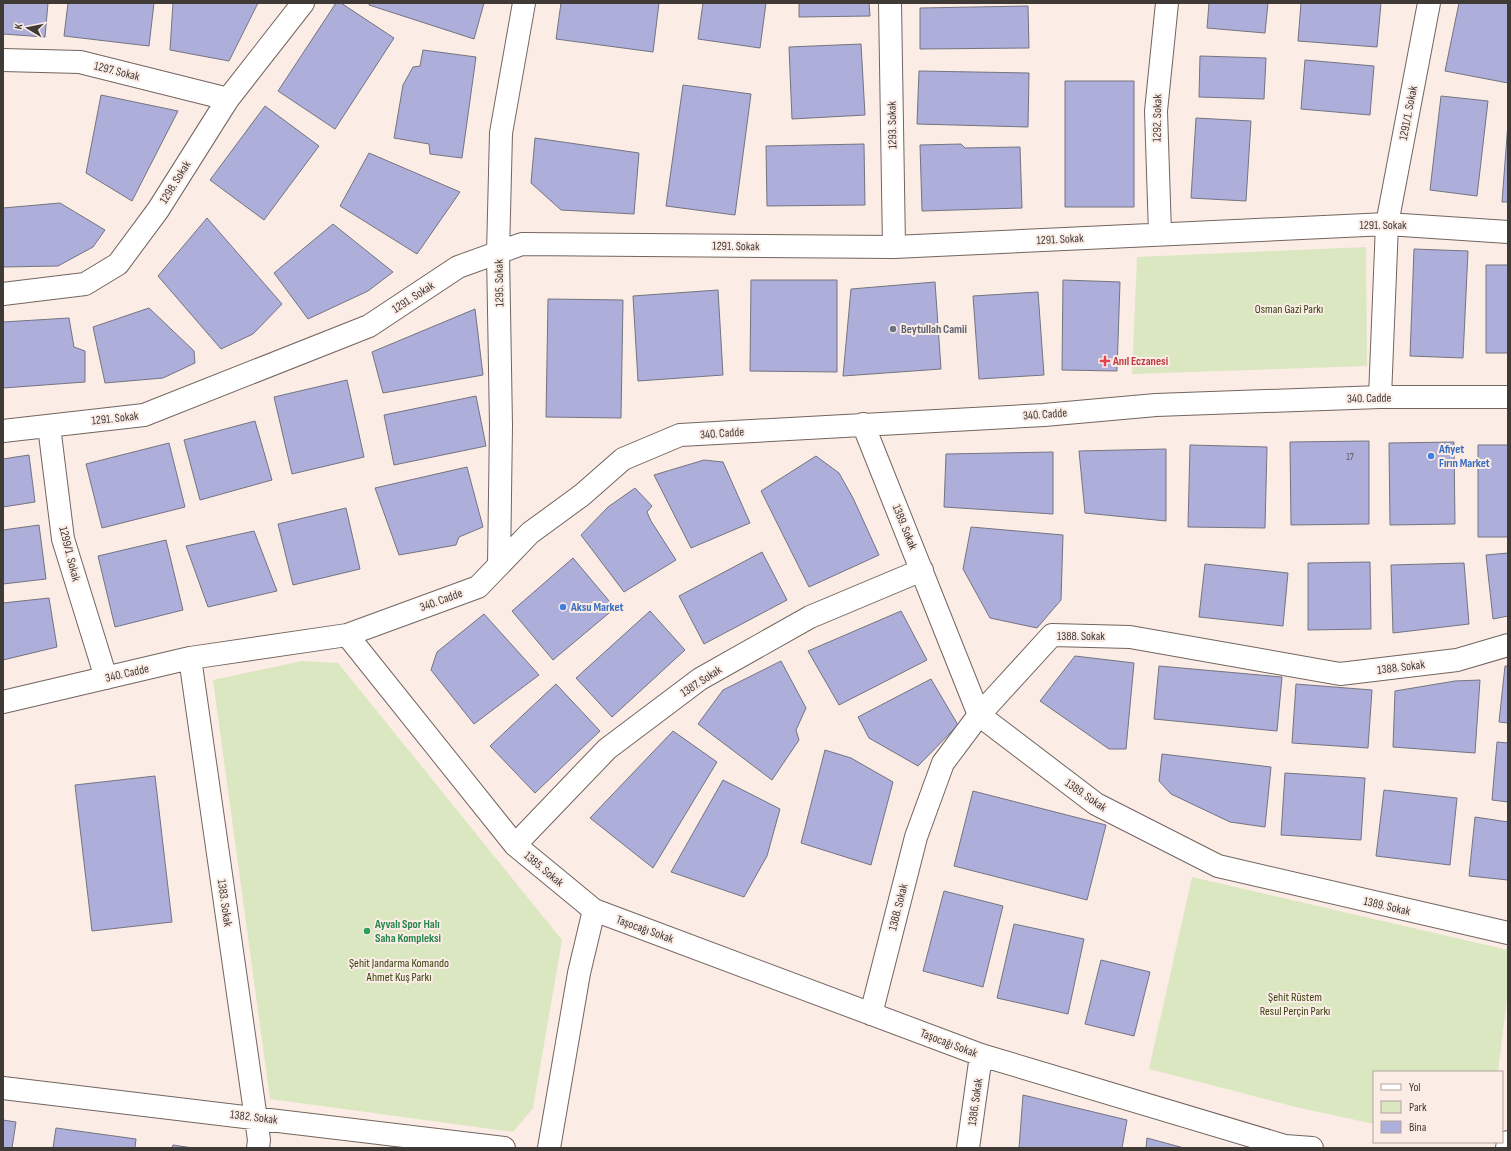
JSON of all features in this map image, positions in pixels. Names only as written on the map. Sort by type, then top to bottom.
[{"type":"street","name":"1298. Sokak","points":[[3,294],[85,284],[118,264],[158,210],[228,99],[304,3]]},
{"type":"street","name":"1295. Sokak","points":[[499,565],[501,425],[498,252],[501,133],[524,3]]},
{"type":"street","name":"1293. Sokak","points":[[890,3],[894,247]]},
{"type":"street","name":"1292. Sokak","points":[[1160,233],[1156,111],[1167,3]]},
{"type":"street","name":"1291/1. Sokak","points":[[1380,397],[1387,224],[1429,3]]},
{"type":"street","name":"1297. Sokak","points":[[3,60],[80,62],[228,99]]},
{"type":"street","name":"1291. Sokak","points":[[3,431],[144,415],[369,326],[458,267],[522,244],[894,247],[1160,233],[1387,224],[1508,232]]},
{"type":"street","name":"340. Cadde","points":[[3,702],[190,658],[347,635],[478,587],[530,532],[582,495],[624,459],[680,435],[1044,415],[1156,405],[1380,397],[1508,397]]},
{"type":"street","name":"1389. Sokak","points":[[863,424],[979,715],[1096,804],[1218,866],[1508,933]]},
{"type":"street","name":"1299/1. Sokak","points":[[49,426],[63,539],[106,678]]},
{"type":"street","name":"1387. Sokak","points":[[515,845],[607,750],[700,679],[810,617],[922,570]]},
{"type":"street","name":"1385. Sokak","points":[[347,635],[515,845],[594,910]]},
{"type":"street","name":"1388. Sokak","points":[[871,1014],[916,837],[943,763],[979,715],[1052,635],[1130,637],[1340,674],[1457,660],[1508,645]]},
{"type":"street","name":"1383. Sokak","points":[[190,658],[256,1117],[259,1140],[258,1148]]},
{"type":"street","name":"Taşocağı Sokak","points":[[594,910],[982,1055],[1253,1142],[1312,1148]]},
{"type":"street","points":[[549,1148],[579,973],[594,910]]},
{"type":"street","name":"1386. Sokak","points":[[968,1148],[982,1055]]},
{"type":"street","name":"1382. Sokak","points":[[3,1088],[256,1117],[504,1148]]},
{"type":"street","points":[[1507,1148],[1508,1142]]},
{"type":"green space","name":"Osman Gazi Parkı","points":[[1366,247],[1367,366],[1132,374],[1137,257]]},
{"type":"green space","name":"Şehit Jandarma Komando Ahmet Kuş Parkı","points":[[302,661],[338,663],[562,940],[533,1108],[513,1132],[270,1099],[213,680]]},
{"type":"green space","name":"Şehit Rüstem Resul Perçin Parkı","points":[[1192,877],[1508,950],[1508,991],[1498,1071],[1373,1071],[1373,1124],[1296,1107],[1149,1069]]},
{"type":"building","points":[[3,3],[48,3],[45,37],[3,34]]},
{"type":"building","points":[[68,3],[154,3],[149,46],[64,36]]},
{"type":"building","points":[[173,3],[258,3],[229,61],[170,50]]},
{"type":"building","points":[[336,3],[341,3],[394,38],[335,129],[278,91]]},
{"type":"building","points":[[369,3],[484,3],[474,39],[369,5]]},
{"type":"building","points":[[561,3],[659,3],[653,52],[556,39]]},
{"type":"building","points":[[703,3],[766,3],[760,48],[698,39]]},
{"type":"building","points":[[799,3],[869,3],[870,16],[799,17]]},
{"type":"building","points":[[1209,3],[1268,3],[1265,33],[1207,28]]},
{"type":"building","points":[[1301,3],[1381,3],[1377,47],[1298,41]]},
{"type":"building","points":[[1459,3],[1508,3],[1508,83],[1445,71]]},
{"type":"building","points":[[1028,6],[1029,48],[920,49],[920,8]]},
{"type":"building","points":[[861,44],[865,115],[792,119],[789,47]]},
{"type":"building","points":[[423,50],[476,57],[462,158],[430,154],[429,144],[394,138],[403,85],[413,67],[420,66]]},
{"type":"building","points":[[1200,56],[1266,58],[1264,99],[1199,97]]},
{"type":"building","points":[[1305,60],[1374,66],[1370,115],[1301,109]]},
{"type":"building","points":[[919,71],[1029,73],[1028,127],[917,124]]},
{"type":"building","points":[[1065,81],[1134,81],[1134,207],[1065,207]]},
{"type":"building","points":[[683,85],[751,94],[735,215],[666,206]]},
{"type":"building","points":[[101,95],[178,111],[132,201],[86,173]]},
{"type":"building","points":[[1441,96],[1488,101],[1477,196],[1430,190]]},
{"type":"building","points":[[265,106],[319,146],[264,220],[210,180]]},
{"type":"building","points":[[1196,118],[1251,121],[1246,201],[1191,198]]},
{"type":"building","points":[[1508,123],[1508,202],[1502,202]]},
{"type":"building","points":[[535,138],[639,153],[634,214],[561,210],[531,183]]},
{"type":"building","points":[[864,144],[865,205],[767,206],[766,146]]},
{"type":"building","points":[[961,144],[965,148],[1020,147],[1022,208],[922,211],[920,145]]},
{"type":"building","points":[[369,153],[460,192],[417,254],[340,206]]},
{"type":"building","points":[[60,203],[105,230],[93,247],[58,266],[3,267],[3,208]]},
{"type":"building","points":[[207,218],[282,304],[253,334],[221,349],[158,276]]},
{"type":"building","points":[[333,224],[393,272],[368,291],[308,319],[274,273]]},
{"type":"building","points":[[1414,249],[1468,251],[1463,358],[1410,356]]},
{"type":"building","points":[[1486,265],[1508,265],[1508,353],[1486,353]]},
{"type":"building","points":[[751,280],[837,280],[837,372],[750,371]]},
{"type":"building","points":[[1063,280],[1120,282],[1117,371],[1062,370]]},
{"type":"building","name":"Beytullah Camii","points":[[935,282],[941,369],[843,376],[851,289]]},
{"type":"building","points":[[718,290],[723,375],[638,381],[633,296]]},
{"type":"building","points":[[1038,292],[1044,375],[979,379],[973,296]]},
{"type":"building","points":[[548,299],[623,300],[621,418],[546,417]]},
{"type":"building","points":[[149,308],[194,351],[195,363],[163,378],[105,383],[93,327]]},
{"type":"building","points":[[475,309],[483,375],[383,393],[372,352]]},
{"type":"building","points":[[69,318],[74,347],[85,351],[85,382],[3,388],[3,322]]},
{"type":"building","points":[[347,380],[364,457],[292,474],[274,397]]},
{"type":"building","points":[[476,396],[486,446],[394,465],[384,415]]},
{"type":"building","points":[[255,421],[272,480],[200,500],[184,440]]},
{"type":"building","points":[[1369,441],[1369,524],[1291,525],[1290,442]]},
{"type":"building","points":[[1454,442],[1455,524],[1390,525],[1389,443]]},
{"type":"building","points":[[169,443],[185,507],[102,528],[86,464]]},
{"type":"building","points":[[1190,445],[1267,447],[1265,528],[1188,527]]},
{"type":"building","points":[[1478,445],[1508,445],[1508,537],[1478,537]]},
{"type":"building","points":[[1166,449],[1166,521],[1085,513],[1079,451]]},
{"type":"building","points":[[1053,452],[1053,514],[944,507],[946,454]]},
{"type":"building","points":[[29,455],[35,502],[3,507],[3,459]]},
{"type":"building","points":[[816,456],[839,473],[853,498],[879,555],[809,587],[761,491]]},
{"type":"building","points":[[704,460],[723,462],[750,523],[691,548],[654,475]]},
{"type":"building","points":[[467,467],[483,527],[459,537],[456,545],[399,555],[375,488]]},
{"type":"building","points":[[635,488],[652,506],[647,512],[651,521],[676,560],[624,592],[581,535],[608,507]]},
{"type":"building","points":[[346,508],[360,569],[293,585],[278,524]]},
{"type":"building","points":[[39,525],[46,579],[3,584],[3,530]]},
{"type":"building","points":[[971,527],[1063,535],[1061,600],[1037,628],[990,618],[963,569]]},
{"type":"building","points":[[254,531],[277,591],[208,607],[186,546]]},
{"type":"building","points":[[166,540],[183,610],[115,627],[98,556]]},
{"type":"building","points":[[762,552],[787,600],[704,644],[679,596]]},
{"type":"building","points":[[1508,553],[1508,616],[1493,619],[1486,555]]},
{"type":"building","points":[[573,558],[615,608],[553,660],[512,611]]},
{"type":"building","points":[[1370,562],[1371,629],[1308,630],[1308,563]]},
{"type":"building","points":[[1464,563],[1469,624],[1393,633],[1391,565]]},
{"type":"building","points":[[1205,564],[1288,573],[1283,626],[1199,617]]},
{"type":"building","points":[[49,598],[57,647],[3,660],[3,603]]},
{"type":"building","points":[[650,611],[685,650],[612,717],[576,678]]},
{"type":"building","points":[[901,611],[927,660],[839,705],[808,651]]},
{"type":"building","points":[[484,614],[539,675],[474,724],[431,670],[437,652]]},
{"type":"building","points":[[1075,656],[1134,663],[1126,749],[1109,749],[1040,701]]},
{"type":"building","points":[[781,661],[806,708],[796,730],[799,740],[772,780],[698,724],[723,690]]},
{"type":"building","points":[[1159,666],[1282,677],[1277,731],[1154,719]]},
{"type":"building","points":[[1505,666],[1508,666],[1508,723],[1499,722]]},
{"type":"building","points":[[931,679],[958,725],[918,766],[869,738],[858,717]]},
{"type":"building","points":[[1480,680],[1475,753],[1393,747],[1395,691],[1455,681]]},
{"type":"building","points":[[556,684],[600,731],[535,793],[490,746]]},
{"type":"building","points":[[1296,684],[1372,690],[1368,748],[1292,743]]},
{"type":"building","points":[[673,731],[717,762],[653,868],[590,818]]},
{"type":"building","points":[[1497,742],[1508,743],[1508,802],[1492,800]]},
{"type":"building","points":[[825,750],[851,758],[893,782],[871,865],[801,843]]},
{"type":"building","points":[[1162,754],[1271,767],[1265,827],[1230,822],[1171,794],[1159,781]]},
{"type":"building","points":[[1285,773],[1365,778],[1361,840],[1281,835]]},
{"type":"building","points":[[155,776],[172,922],[92,931],[75,785]]},
{"type":"building","points":[[723,780],[780,809],[767,856],[744,897],[671,872]]},
{"type":"building","points":[[1384,790],[1457,798],[1450,865],[1376,856]]},
{"type":"building","points":[[973,791],[1106,825],[1087,900],[954,866]]},
{"type":"building","points":[[1475,817],[1508,822],[1508,880],[1469,876]]},
{"type":"building","points":[[944,891],[1003,906],[983,987],[923,971]]},
{"type":"building","points":[[1014,924],[1084,939],[1068,1014],[997,998]]},
{"type":"building","points":[[1101,960],[1150,972],[1134,1036],[1085,1024]]},
{"type":"building","points":[[1023,1095],[1127,1120],[1122,1148],[1019,1148]]},
{"type":"building","points":[[3,1120],[16,1122],[12,1148],[3,1148]]},
{"type":"building","points":[[56,1128],[136,1139],[135,1148],[53,1148]]},
{"type":"building","points":[[1147,1138],[1184,1148],[1146,1148]]},
{"type":"building","points":[[173,1145],[193,1148],[172,1148]]},
{"type":"place","name":"Beytullah Camii","points":[[893,329]]},
{"type":"place","name":"Anıl Eczanesi","points":[[1105,361]]},
{"type":"place","name":"Afiyet Fırın Market","points":[[1431,456]]},
{"type":"place","name":"Aksu Market","points":[[563,607]]},
{"type":"place","name":"Ayvalı Spor Halı Saha Kompleksi","points":[[367,931]]}]
